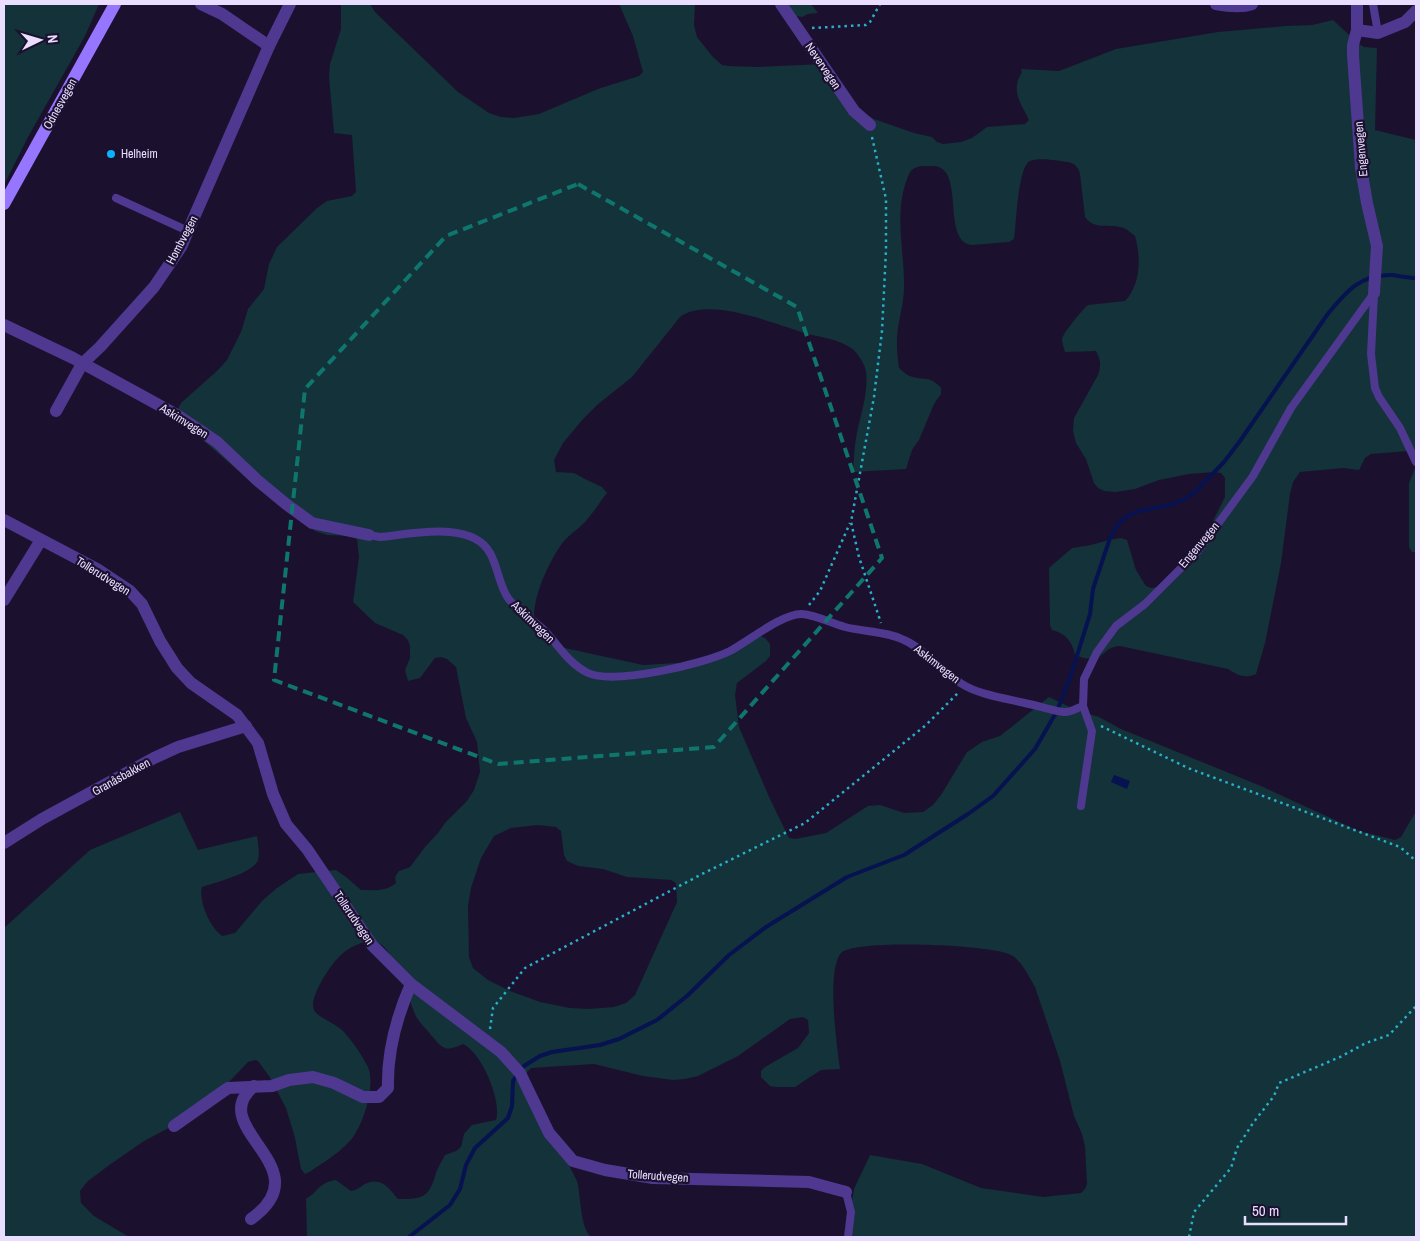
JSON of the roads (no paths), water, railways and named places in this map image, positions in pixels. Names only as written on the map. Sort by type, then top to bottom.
[{"type":"main road","name":"Odnesvegen","points":[[4,204],[116,4]]},
{"type":"street","points":[[202,4],[222,14],[269,46]]},
{"type":"street","name":"Hombvegen","points":[[56,411],[82,364],[100,347],[154,287],[179,251],[269,46],[290,4]]},
{"type":"street","name":"Nevervegen","points":[[781,4],[854,111],[870,125]]},
{"type":"street","points":[[1216,4],[1234,6],[1252,4]]},
{"type":"street","name":"Engenvegen","points":[[1357,4],[1357,30],[1353,45],[1353,55],[1362,168],[1367,203],[1377,246],[1374,293]]},
{"type":"street","points":[[1357,30],[1378,33],[1405,22],[1416,11]]},
{"type":"street","name":"Askimvegen","points":[[4,325],[178,415],[217,442],[272,492],[312,523],[369,536]]},
{"type":"street","name":"Tollerudvegen","points":[[4,520],[96,569],[130,591],[142,604],[160,641],[177,668],[191,683],[237,715],[258,743],[273,794],[286,824],[307,849],[372,945],[411,984],[501,1052],[520,1073],[549,1133],[573,1161],[605,1170],[653,1178],[809,1182],[846,1192]]},
{"type":"street","points":[[4,600],[41,540]]},
{"type":"street","name":"Granåsbakken","points":[[4,843],[42,819],[154,758],[178,747],[246,726]]},
{"type":"street","points":[[174,1126],[228,1088],[272,1086],[289,1080],[313,1077],[334,1083],[363,1097],[379,1097],[388,1088],[392,1043],[404,1000],[411,984]]},
{"type":"street","points":[[251,1218],[264,1209],[274,1194],[275,1176],[269,1161],[246,1127],[240,1112],[241,1102],[246,1093],[254,1086]]},
{"type":"lane","points":[[1373,4],[1378,33]]},
{"type":"lane","points":[[116,198],[188,231]]},
{"type":"lane","name":"Engenvegen","points":[[1374,293],[1371,354],[1375,388],[1400,428],[1416,462]]},
{"type":"lane","name":"Engenvegen","points":[[1081,806],[1092,731],[1083,706],[1084,679],[1097,652],[1116,626],[1145,604],[1198,551],[1253,476],[1291,408],[1374,293]]},
{"type":"lane","name":"Askimvegen","points":[[369,536],[380,537],[447,531],[460,533],[476,539],[491,554],[504,591],[514,605],[544,630],[572,663],[595,676],[630,676],[713,658],[787,618],[802,614],[845,627],[884,634],[912,644],[965,686],[975,690],[1065,712],[1083,706]]},
{"type":"lane","points":[[846,1192],[851,1212],[848,1237]]},
{"type":"waterway","points":[[409,1237],[450,1205],[460,1189],[466,1165],[475,1148],[508,1118],[512,1106],[513,1081],[524,1066],[540,1056],[552,1052],[600,1045],[619,1039],[657,1020],[687,996],[729,955],[766,927],[847,877],[904,855],[993,796],[1035,749],[1057,711],[1071,675],[1090,614],[1093,589],[1111,535],[1118,524],[1127,516],[1139,511],[1170,505],[1187,498],[1197,490],[1224,462],[1240,441],[1327,315],[1347,292],[1362,281],[1381,275],[1416,278]]},
{"type":"place","name":"Helheim","points":[[111,154]]}]
